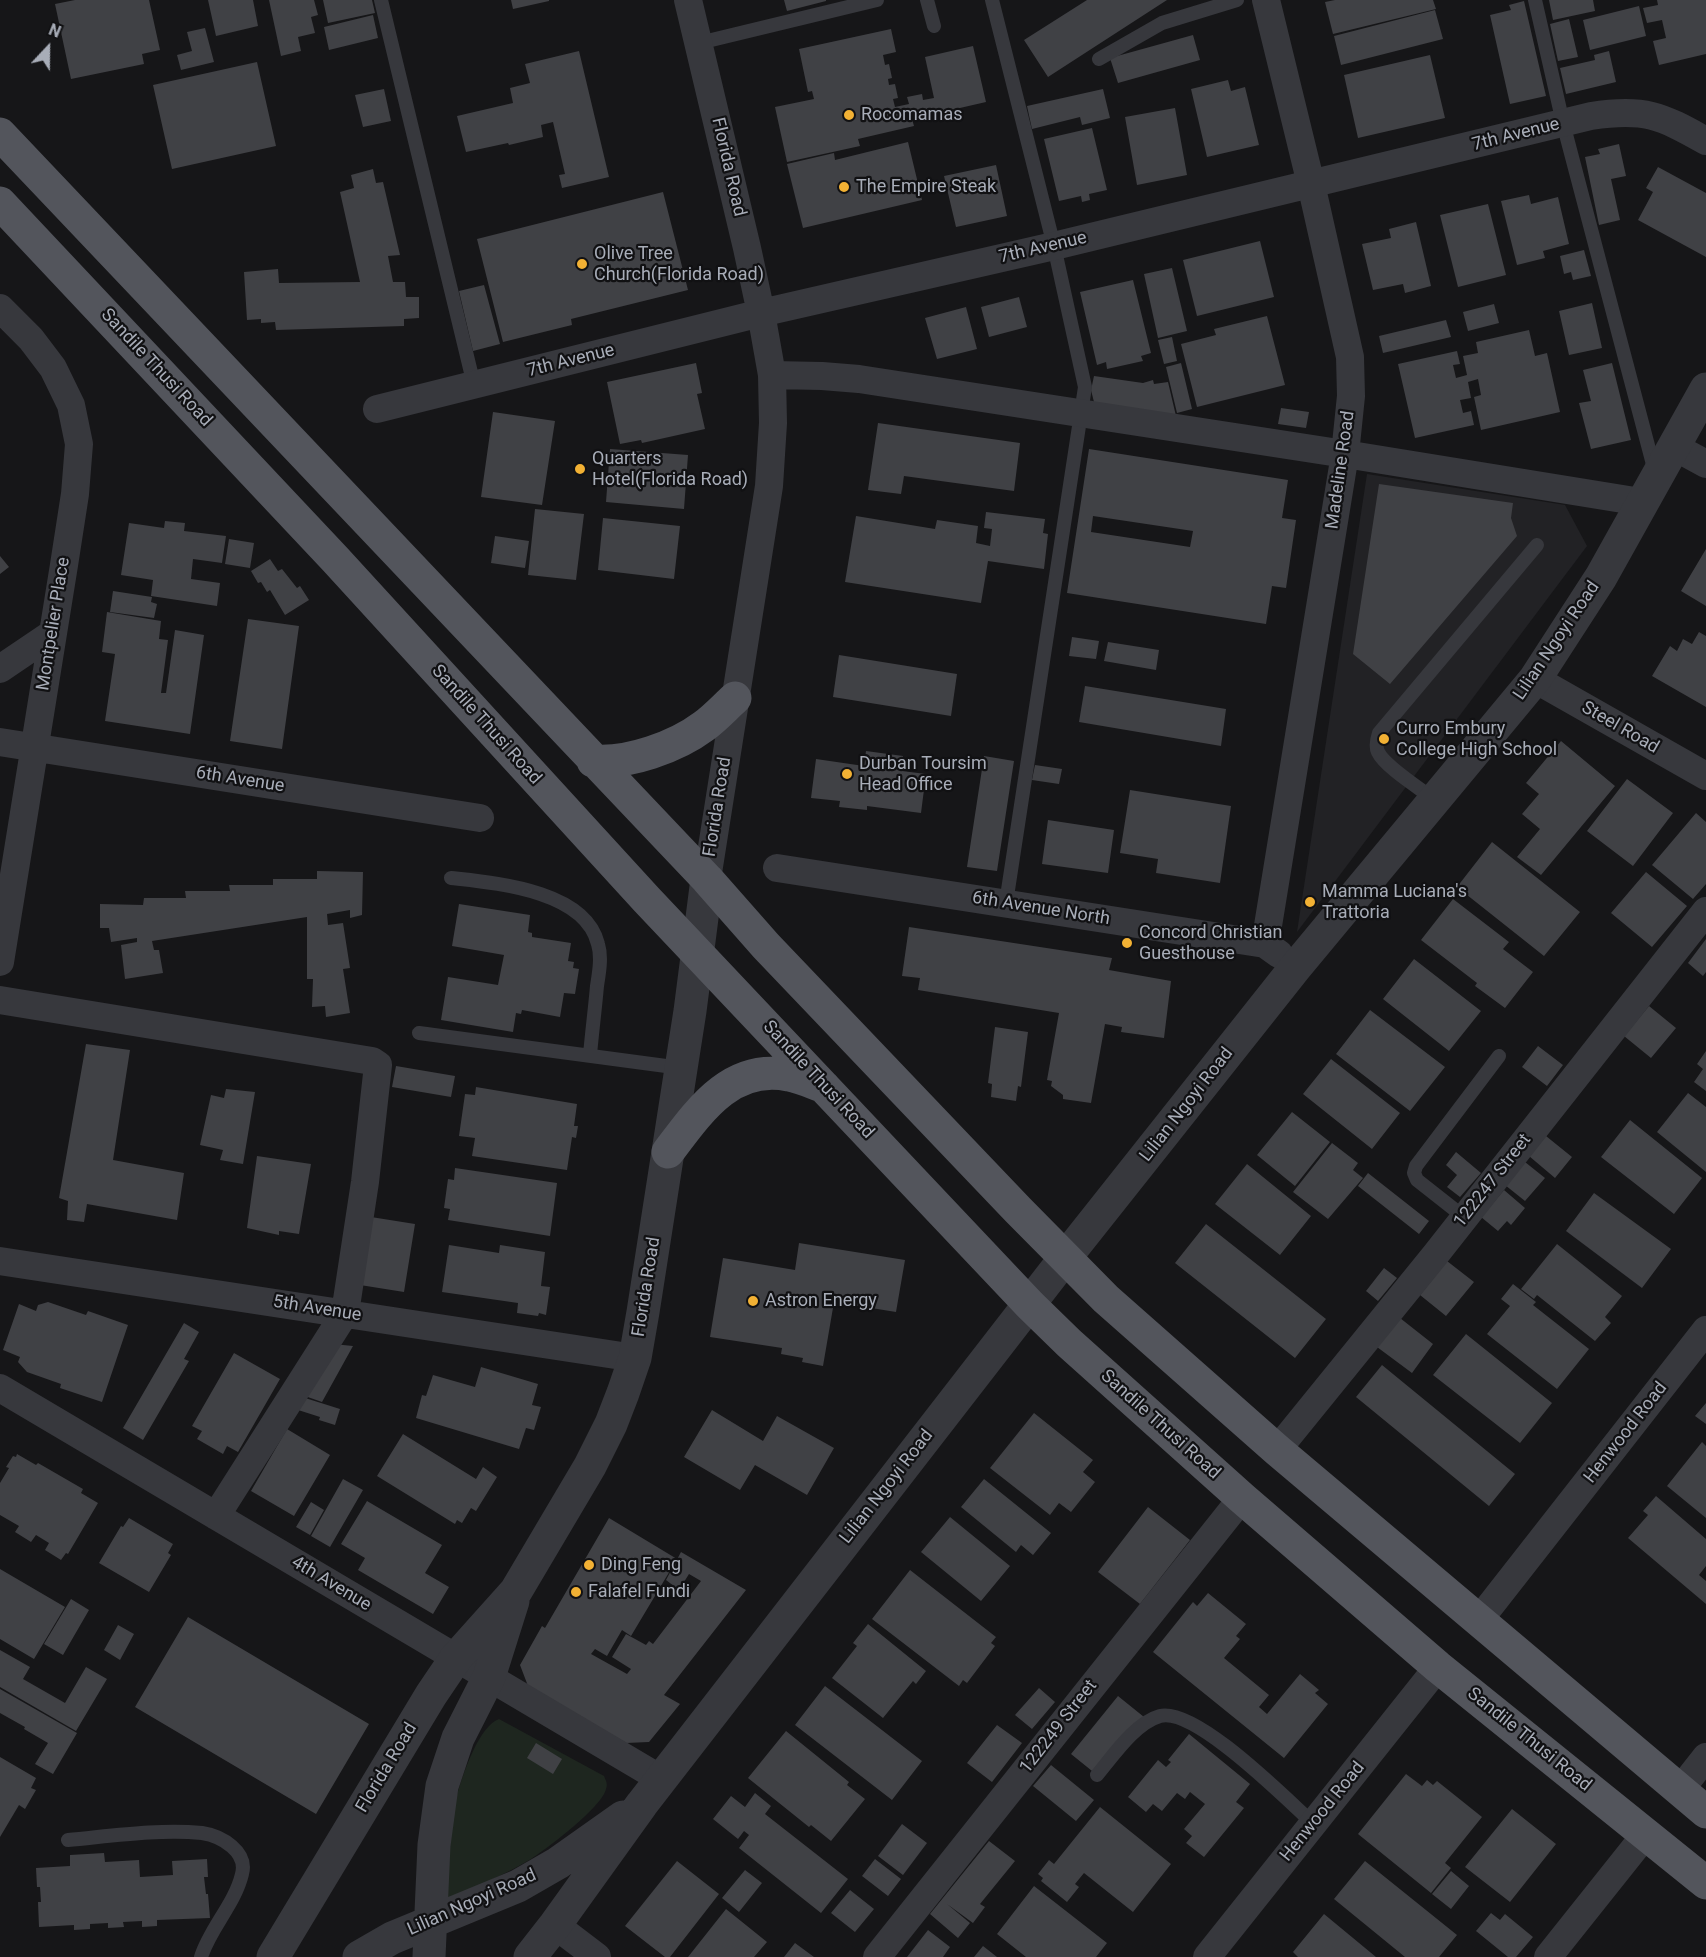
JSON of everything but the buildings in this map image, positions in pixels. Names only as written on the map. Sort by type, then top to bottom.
[{"type":"main road","points":[[0,124],[22,158]]},
{"type":"main road","points":[[0,134],[707,879],[766,946],[1106,1299],[1277,1450],[1706,1812]]},
{"type":"main road","name":"Sandile Thusi Road","points":[[0,203],[335,559],[647,900],[1030,1305],[1242,1498],[1438,1667],[1706,1883]]},
{"type":"main road","points":[[593,761],[612,761],[631,757],[682,740],[705,726],[735,698]]},
{"type":"main road","points":[[668,1152],[693,1118],[716,1094],[737,1080],[760,1074],[789,1075],[826,1088]]},
{"type":"street","name":"Florida Road","points":[[273,1957],[430,1695],[456,1658],[516,1591],[590,1466],[611,1424],[635,1358],[769,486],[773,423],[771,375],[761,314],[688,0]]},
{"type":"street","name":"Madeline Road","points":[[1265,944],[1345,454],[1351,396],[1350,357],[1266,0]]},
{"type":"street","name":"7th Avenue","points":[[377,409],[761,314],[1054,246],[1591,116],[1616,112],[1644,113],[1672,121],[1706,141]]},
{"type":"street","name":"Montpelier Place","points":[[0,308],[31,339],[53,368],[71,405],[79,444],[75,494],[0,962]]},
{"type":"street","points":[[771,375],[859,379],[1345,454],[1649,489]]},
{"type":"street","name":"Lilian Ngoyi Road","points":[[530,1957],[652,1792],[1065,1258],[1295,968],[1535,679],[1601,577],[1706,389]]},
{"type":"street","points":[[1673,446],[1706,464]]},
{"type":"street","points":[[0,669],[53,633]]},
{"type":"street","name":"Steel Road","points":[[1535,679],[1706,776]]},
{"type":"street","name":"6th Avenue","points":[[0,742],[480,818]]},
{"type":"street","name":"6th Avenue North","points":[[777,868],[1265,944],[1295,968]]},
{"type":"street","name":"122247 Street","points":[[1277,1450],[1706,911]]},
{"type":"street","points":[[0,1000],[376,1063],[379,1069],[345,1313],[216,1516]]},
{"type":"street","name":"5th Avenue","points":[[0,1261],[635,1358]]},
{"type":"street","name":"Henwood Road","points":[[1479,1620],[1706,1330]]},
{"type":"street","name":"4th Avenue","points":[[0,1388],[489,1677],[652,1792]]},
{"type":"street","name":"122249 Street","points":[[877,1957],[1242,1498]]},
{"type":"street","name":"Florida Road","points":[[429,1957],[434,1845],[442,1786],[458,1738],[489,1677],[516,1591]]},
{"type":"street","name":"Henwood Road","points":[[1207,1957],[1438,1667]]},
{"type":"street","points":[[1680,1790],[1706,1757]]},
{"type":"street","name":"Lilian Ngoyi Road","points":[[359,1957],[392,1938],[518,1886],[558,1863],[652,1792]]},
{"type":"street","points":[[1548,1957],[1646,1834]]},
{"type":"street","points":[[555,1925],[597,1957]]},
{"type":"lane","points":[[381,0],[474,385]]},
{"type":"lane","points":[[699,43],[877,0]]},
{"type":"lane","points":[[927,0],[934,26]]},
{"type":"lane","points":[[992,0],[1054,246],[1085,387],[1083,413],[1006,903]]},
{"type":"lane","points":[[1099,59],[1162,23],[1237,0]]},
{"type":"lane","points":[[1534,0],[1649,489]]},
{"type":"lane","points":[[1435,800],[1388,764],[1378,753],[1376,744],[1379,733],[1538,545]]},
{"type":"lane","points":[[451,878],[510,885],[550,898],[574,910],[589,924],[598,944],[599,964],[590,1055]]},
{"type":"lane","points":[[419,1033],[681,1068]]},
{"type":"lane","points":[[1464,1217],[1417,1180],[1414,1173],[1416,1166],[1499,1056]]},
{"type":"lane","points":[[1097,1775],[1120,1747],[1146,1722],[1162,1715],[1181,1719],[1199,1727],[1223,1744],[1314,1824]]},
{"type":"lane","points":[[68,1839],[162,1832],[204,1833],[224,1840],[243,1861],[243,1873],[201,1957]]},
{"type":"shaded area","name":"Curro Embury College High School","points":[[1367,474],[1565,505],[1587,546],[1297,932]]},
{"type":"shaded area","points":[[499,1719],[604,1776],[607,1787],[602,1797],[585,1816],[539,1854],[512,1870],[451,1899],[448,1898],[445,1852],[457,1796],[479,1739],[489,1726]]},
{"type":"place","name":"Rocomamas","points":[[849,115]]},
{"type":"place","name":"The Empire Steak","points":[[844,187]]},
{"type":"place","name":"Olive Tree Church(Florida Road)","points":[[582,264]]},
{"type":"place","name":"Quarters Hotel(Florida Road)","points":[[580,469]]},
{"type":"place","name":"Curro Embury College High School","points":[[1384,739]]},
{"type":"place","name":"Durban Toursim Head Office","points":[[847,774]]},
{"type":"place","name":"Mamma Luciana's Trattoria","points":[[1310,902]]},
{"type":"place","name":"Concord Christian Guesthouse","points":[[1127,943]]},
{"type":"place","name":"Astron Energy","points":[[753,1301]]},
{"type":"place","name":"Ding Feng","points":[[589,1565]]},
{"type":"place","name":"Falafel Fundi","points":[[576,1592]]}]
